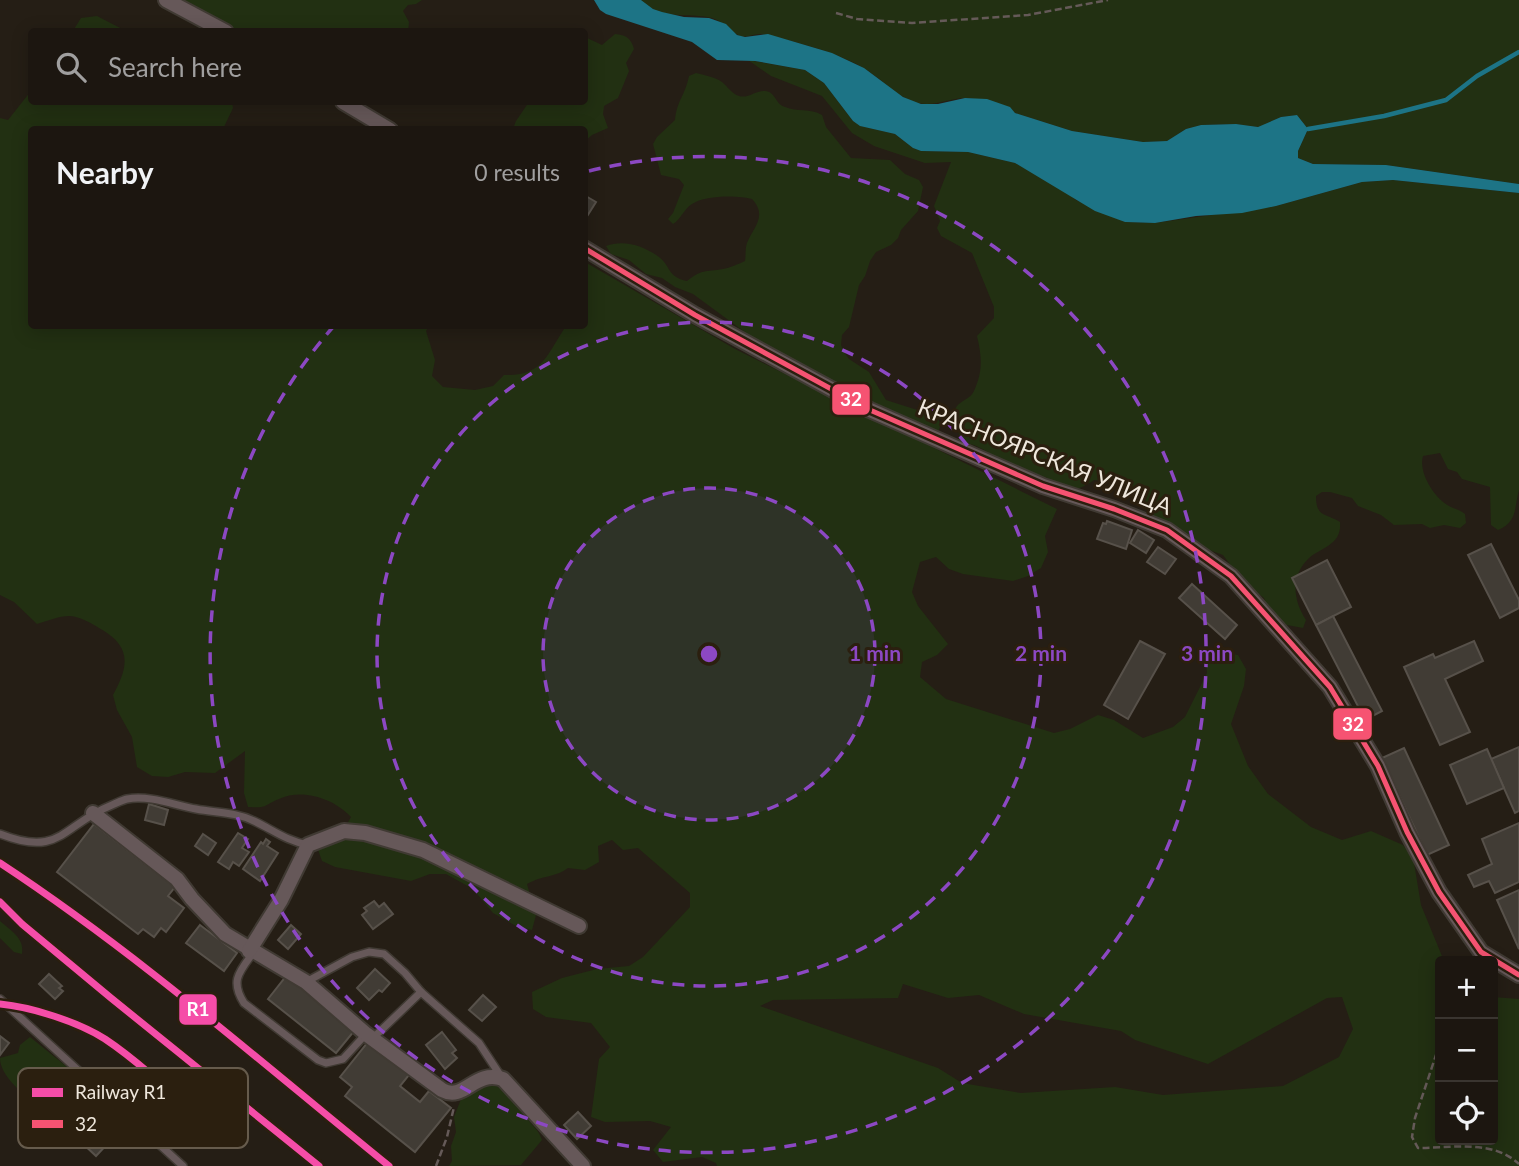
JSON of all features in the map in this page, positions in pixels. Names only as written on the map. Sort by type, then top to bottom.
[{"type":"street","points":[[166,0],[218,28]]},
{"type":"street","points":[[348,105],[383,126]]},
{"type":"street","name":"КРАСНОЯРСКАЯ УЛИЦА","points":[[588,249],[695,314],[870,410],[1043,486],[1167,530],[1231,576],[1330,687],[1378,765],[1407,832],[1439,892],[1481,952],[1519,975]]},
{"type":"street","points":[[93,813],[177,879],[225,934],[251,952],[306,982],[427,1080],[450,1094],[459,1093],[482,1077],[495,1076],[503,1079],[583,1166]]},
{"type":"street","points":[[251,952],[308,845],[344,831],[365,833],[423,850],[579,926]]},
{"type":"lane","points":[[0,834],[22,843],[50,842],[93,813],[127,799],[157,799],[198,809],[233,813],[255,821],[291,842],[308,845]]},
{"type":"lane","points":[[251,952],[239,972],[236,985],[238,994],[244,1003],[318,1060],[333,1063],[343,1059],[421,992]]},
{"type":"lane","points":[[306,982],[352,957],[369,952],[384,954],[421,992],[479,1043],[503,1079]]},
{"type":"lane","points":[[0,999],[76,1068]]},
{"type":"lane","points":[[163,1148],[183,1166]]},
{"type":"path","points":[[836,12],[857,19],[912,23],[1028,15],[1108,0]]},
{"type":"path","points":[[1435,1058],[1415,1118],[1412,1137],[1418,1148],[1487,1148],[1509,1155],[1519,1164]]},
{"type":"path","points":[[436,1166],[455,1105],[450,1094]]},
{"type":"green space","points":[[183,0],[422,0],[408,5],[403,11],[409,22],[408,28],[233,28]]},
{"type":"green space","points":[[641,0],[1519,0],[1519,184],[1386,165],[1313,164],[1298,158],[1298,151],[1308,129],[1297,115],[1281,117],[1259,127],[1235,124],[1201,125],[1186,129],[1167,141],[1143,142],[1072,131],[977,99],[959,98],[930,104],[918,103],[897,93],[862,67],[830,53],[765,35],[741,36],[712,18],[657,11]]},
{"type":"green space","points":[[97,16],[120,28],[75,28],[81,18]]},
{"type":"green space","points":[[615,34],[628,38],[634,49],[626,63],[629,71],[618,98],[604,106],[603,114],[608,128],[588,138],[588,126],[514,126],[527,105],[588,105],[588,38],[602,45]]},
{"type":"green space","points":[[748,60],[805,70],[824,83],[853,121],[861,126],[895,134],[921,151],[968,152],[1015,163],[1062,189],[1076,200],[1125,222],[1155,223],[1276,206],[1362,182],[1393,180],[1519,193],[1519,490],[1509,523],[1498,530],[1491,525],[1490,487],[1462,479],[1457,472],[1448,469],[1440,453],[1423,456],[1425,477],[1443,502],[1465,514],[1466,523],[1460,528],[1444,525],[1430,528],[1422,524],[1394,525],[1381,515],[1358,506],[1352,498],[1322,492],[1316,496],[1318,508],[1323,514],[1340,522],[1340,530],[1334,541],[1309,558],[1299,572],[1296,596],[1306,620],[1303,628],[1287,625],[1278,618],[1267,606],[1264,598],[1243,582],[1223,555],[1198,546],[1156,518],[1141,499],[1117,482],[1094,480],[1077,489],[1066,488],[1048,478],[1015,470],[983,449],[964,443],[955,425],[955,410],[972,394],[977,384],[981,364],[977,336],[994,318],[994,307],[972,253],[941,236],[937,228],[940,221],[934,206],[951,162],[925,163],[874,146],[852,133],[822,96],[771,76]]},
{"type":"green space","points":[[696,73],[719,80],[739,96],[765,91],[785,107],[822,115],[826,127],[851,158],[890,160],[905,174],[919,180],[923,187],[918,211],[901,230],[898,238],[891,245],[876,252],[870,261],[859,285],[849,327],[842,335],[841,345],[849,359],[869,372],[886,400],[936,416],[941,424],[938,432],[907,424],[757,341],[693,294],[662,278],[646,274],[629,260],[611,254],[606,246],[620,243],[640,247],[663,260],[676,277],[687,281],[700,273],[745,261],[747,243],[759,216],[757,205],[752,199],[713,197],[689,206],[673,224],[668,219],[684,185],[679,179],[661,175],[653,144],[675,120],[689,76]]},
{"type":"green space","points":[[28,95],[28,105],[232,105],[224,126],[28,126],[28,329],[427,329],[435,360],[432,376],[443,387],[475,390],[493,386],[504,375],[528,372],[536,368],[548,355],[564,329],[588,329],[588,264],[735,349],[1057,509],[1045,536],[1048,552],[1041,568],[1028,576],[1013,581],[963,574],[949,569],[936,557],[920,562],[912,592],[918,606],[948,644],[937,655],[922,662],[920,677],[946,699],[1054,733],[1070,729],[1098,715],[1114,720],[1143,738],[1173,727],[1185,717],[1207,673],[1206,658],[1220,652],[1238,655],[1246,669],[1244,686],[1231,724],[1248,766],[1268,794],[1311,827],[1342,840],[1371,831],[1403,845],[1413,857],[1421,905],[1442,956],[1435,956],[1435,1145],[1498,1145],[1498,997],[1519,999],[1519,1166],[717,1166],[702,1157],[663,1162],[653,1150],[671,1127],[650,1121],[605,1122],[591,1117],[599,1059],[610,1047],[591,1023],[546,1017],[533,1009],[532,992],[562,978],[597,969],[629,966],[643,957],[690,907],[690,893],[638,848],[623,850],[612,840],[598,846],[599,862],[585,870],[568,868],[527,884],[536,915],[532,930],[518,927],[493,913],[473,889],[446,874],[430,874],[411,881],[335,867],[322,861],[317,847],[343,831],[351,817],[344,811],[327,800],[308,795],[288,796],[263,807],[248,807],[244,793],[245,751],[215,773],[185,772],[168,777],[152,776],[137,767],[132,737],[117,710],[113,695],[124,666],[122,649],[117,642],[96,626],[77,617],[61,617],[37,624],[14,602],[0,595],[0,118],[8,120]],"holes":[[[903,984],[948,998],[979,995],[1024,1014],[1121,1031],[1135,1040],[1208,1064],[1327,998],[1342,997],[1353,1029],[1339,1057],[1283,1086],[1163,1095],[1115,1087],[1021,1093],[962,1083],[938,1068],[760,1006],[773,1000],[898,998]]]},
{"type":"green space","points":[[0,921],[19,939],[22,954],[14,952],[0,938]]},
{"type":"green space","points":[[30,1037],[68,1068],[18,1068],[18,1088],[3,1071],[0,1058],[18,1053],[20,1045]]},
{"type":"green space","points":[[492,1084],[511,1096],[542,1140],[521,1165],[449,1166],[456,1132],[454,1117],[463,1094]]},
{"type":"water","points":[[594,0],[641,0],[662,12],[684,17],[709,18],[726,24],[737,35],[745,37],[768,34],[832,53],[864,68],[903,97],[921,104],[938,104],[965,98],[987,99],[1010,107],[1015,113],[1072,131],[1143,142],[1167,141],[1186,129],[1201,125],[1236,124],[1258,127],[1281,117],[1297,115],[1308,129],[1298,151],[1298,158],[1313,164],[1386,165],[1519,184],[1519,193],[1393,180],[1362,182],[1242,213],[1196,216],[1155,223],[1125,222],[1095,211],[1015,163],[968,152],[921,151],[895,134],[860,126],[853,121],[824,83],[805,70],[755,61],[717,60],[692,42],[606,14]]},
{"type":"building","points":[[588,197],[596,202],[588,215]]},
{"type":"building","points":[[1107,521],[1132,530],[1126,549],[1097,539],[1103,523],[1106,524]]},
{"type":"building","points":[[1138,530],[1154,540],[1146,553],[1130,543]]},
{"type":"building","points":[[1491,544],[1519,600],[1519,608],[1500,618],[1468,555]]},
{"type":"building","points":[[1158,547],[1176,559],[1165,574],[1147,562]]},
{"type":"building","points":[[1327,560],[1351,607],[1316,625],[1292,578]]},
{"type":"building","points":[[1192,584],[1237,625],[1225,639],[1179,598]]},
{"type":"building","points":[[1333,616],[1382,711],[1365,720],[1316,625]]},
{"type":"building","points":[[1140,641],[1165,654],[1128,719],[1104,705]]},
{"type":"building","points":[[1474,641],[1483,661],[1445,679],[1470,732],[1440,745],[1404,667],[1433,654],[1435,658]]},
{"type":"building","points":[[1519,747],[1519,811],[1515,813],[1491,759]]},
{"type":"building","points":[[1404,748],[1449,845],[1427,855],[1382,758]]},
{"type":"building","points":[[1487,749],[1504,788],[1467,804],[1450,765]]},
{"type":"building","points":[[149,804],[168,810],[164,825],[145,820]]},
{"type":"building","points":[[1519,823],[1519,882],[1495,893],[1489,881],[1474,887],[1468,875],[1492,864],[1482,839]]},
{"type":"building","points":[[94,824],[175,887],[168,896],[184,908],[166,932],[161,928],[154,937],[143,929],[138,934],[57,872]]},
{"type":"building","points":[[238,833],[248,839],[242,848],[249,852],[239,866],[233,862],[229,869],[218,862]]},
{"type":"building","points":[[203,834],[216,843],[208,855],[195,846]]},
{"type":"building","points":[[266,839],[270,842],[267,846],[278,853],[260,881],[243,869],[261,842],[263,844]]},
{"type":"building","points":[[1519,890],[1519,949],[1497,900]]},
{"type":"building","points":[[374,901],[379,907],[384,903],[393,914],[373,929],[362,915],[367,911],[364,908]]},
{"type":"building","points":[[200,925],[237,953],[224,971],[186,943]]},
{"type":"building","points":[[291,925],[301,934],[288,949],[278,940]]},
{"type":"building","points":[[375,969],[390,983],[369,1000],[357,988]]},
{"type":"building","points":[[49,974],[62,986],[59,988],[63,991],[55,999],[39,984]]},
{"type":"building","points":[[287,975],[355,1030],[336,1053],[268,999]]},
{"type":"building","points":[[483,995],[496,1007],[482,1021],[469,1010]]},
{"type":"building","points":[[442,1032],[456,1050],[452,1053],[457,1058],[445,1069],[426,1045]]},
{"type":"building","points":[[0,1036],[9,1043],[0,1055]]},
{"type":"building","points":[[368,1042],[409,1075],[400,1086],[420,1102],[429,1091],[451,1108],[415,1152],[345,1096],[352,1087],[340,1077]]},
{"type":"building","points":[[578,1112],[591,1126],[577,1139],[564,1125]]},
{"type":"building","points":[[87,1148],[104,1148],[96,1156]]},
{"type":"waterway","points":[[1308,129],[1384,116],[1446,100],[1477,76],[1519,52]]},
{"type":"rail line","name":"R1","points":[[0,863],[150,971],[389,1166]]},
{"type":"rail line","name":"R1","points":[[0,902],[22,924],[198,1068]]},
{"type":"rail line","name":"R1","points":[[0,1004],[40,1012],[82,1027],[111,1043],[143,1068]]},
{"type":"rail line","name":"R1","points":[[248,1109],[319,1166]]},
{"type":"transit line","name":"32","points":[[588,250],[695,315],[870,410],[1043,486],[1167,530],[1231,576],[1330,687],[1378,766],[1407,832],[1439,892],[1481,952],[1519,975]]}]
